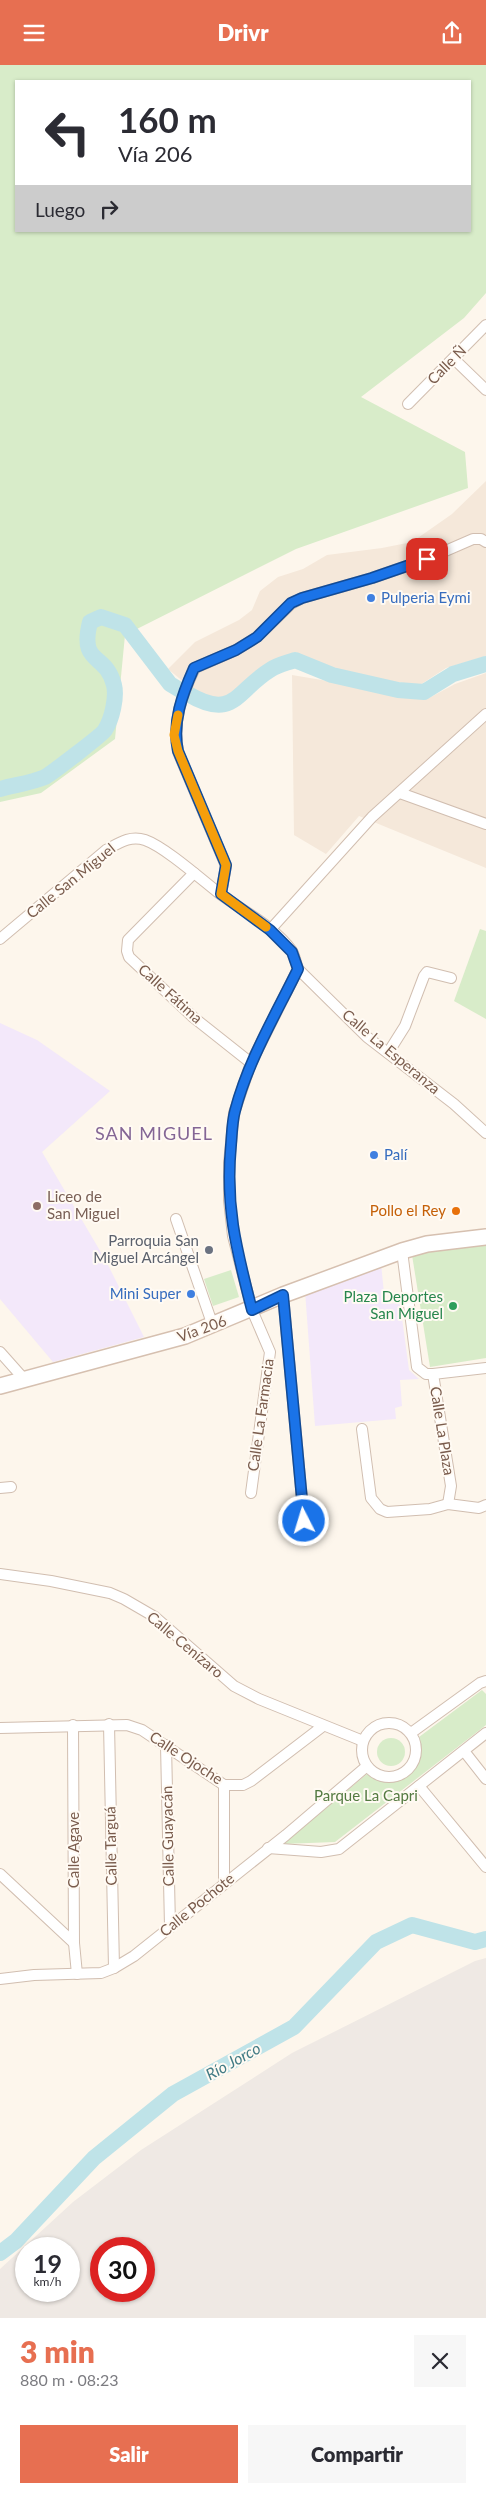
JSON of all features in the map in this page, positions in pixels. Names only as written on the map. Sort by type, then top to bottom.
[{"type":"main road","name":"Vía 206","points":[[0,1386],[138,1350],[213,1325],[252,1310],[283,1295],[402,1251],[427,1244],[486,1237]]},
{"type":"street","name":"Calle Ñ","points":[[408,404],[486,325]]},
{"type":"street","points":[[454,359],[486,390]]},
{"type":"street","points":[[221,894],[226,865],[178,751],[174,735],[182,697],[194,668],[236,650],[257,637],[291,603],[302,598],[400,569],[474,539],[486,542]]},
{"type":"street","points":[[270,930],[372,817],[486,714]]},
{"type":"street","points":[[400,793],[486,824]]},
{"type":"street","name":"Calle San Miguel","points":[[0,939],[106,850],[124,840],[135,838],[146,841],[194,873],[270,930]]},
{"type":"street","name":"Calle Fátima","points":[[194,873],[128,940],[127,951],[129,957],[194,1017],[251,1063]]},
{"type":"street","name":"Calle La Esperanza","points":[[270,930],[292,952],[298,969],[367,1037],[454,1104],[486,1133]]},
{"type":"street","name":"Calle La Farmacia","points":[[251,1493],[270,1352],[252,1310],[233,1235],[229,1200],[229,1163],[234,1113],[251,1063],[298,969]]},
{"type":"street","points":[[388,1053],[405,1026],[427,972],[451,978]]},
{"type":"street","points":[[176,1219],[213,1325]]},
{"type":"street","name":"Calle La Plaza","points":[[402,1251],[417,1367],[426,1374],[433,1374],[451,1486],[448,1504]]},
{"type":"street","points":[[283,1295],[304,1521]]},
{"type":"street","points":[[0,1352],[24,1379]]},
{"type":"street","points":[[433,1374],[486,1368]]},
{"type":"street","points":[[362,1429],[371,1498],[374,1504],[388,1512],[430,1509],[448,1504],[479,1508],[486,1505]]},
{"type":"street","name":"Calle Cenízaro","points":[[0,1574],[51,1581],[110,1593],[124,1599],[155,1617],[234,1686],[323,1726],[363,1741]]},
{"type":"street","points":[[411,1733],[484,1684]]},
{"type":"street","points":[[384,1723],[402,1725],[411,1733],[417,1747],[416,1756],[407,1771],[390,1778],[373,1773],[367,1766],[362,1749],[363,1741],[368,1733],[384,1723]]},
{"type":"street","name":"Calle Ojoche","points":[[0,1729],[109,1724],[142,1730],[224,1785],[243,1785],[251,1781],[323,1726]]},
{"type":"street","name":"Calle Targuá","points":[[109,1724],[114,1969]]},
{"type":"street","name":"Calle Agave","points":[[73,1725],[74,1943],[77,1974]]},
{"type":"street","points":[[268,1848],[321,1852],[339,1849],[486,1733]]},
{"type":"street","name":"Calle Guayacán","points":[[166,1745],[170,1926]]},
{"type":"street","points":[[464,1751],[486,1779]]},
{"type":"street","name":"Calle Pochote","points":[[0,1979],[34,1975],[101,1973],[114,1969],[134,1956],[367,1766]]},
{"type":"street","points":[[224,1785],[224,1882]]},
{"type":"street","points":[[419,1787],[486,1867]]},
{"type":"street","points":[[0,1874],[74,1943]]},
{"type":"shaded area","points":[[486,481],[486,656],[446,668],[420,685],[371,679],[323,665],[295,652],[264,667],[224,699],[202,697],[168,669],[195,642],[239,620],[252,610],[260,591],[278,577],[303,569],[327,555],[412,542],[452,514]]},
{"type":"shaded area","points":[[486,673],[486,868],[359,816],[326,854],[294,835],[292,675],[429,698],[455,684]]},
{"type":"shaded area","name":"Liceo de San Miguel","points":[[0,1023],[37,1040],[110,1091],[42,1152],[106,1261],[144,1337],[53,1362],[0,1299]]},
{"type":"shaded area","points":[[381,1263],[385,1304],[400,1303],[409,1370],[419,1379],[400,1380],[402,1406],[395,1408],[396,1419],[315,1426],[305,1291]]},
{"type":"shaded area","points":[[486,1958],[486,2318],[0,2318],[0,2269],[15,2255],[15,2302],[80,2302],[80,2237],[35,2237],[73,2202],[141,2150],[292,2053],[475,1961]]},
{"type":"green space","points":[[0,65],[486,65],[486,293],[464,318],[361,397],[465,452],[468,488],[296,549],[125,635],[115,739],[41,793],[0,802]]},
{"type":"green space","points":[[480,929],[486,931],[486,1019],[454,1001]]},
{"type":"green space","name":"Plaza Deportes San Miguel","points":[[486,1242],[486,1358],[430,1367],[412,1255]]},
{"type":"green space","points":[[231,1270],[239,1297],[213,1306],[204,1279]]},
{"type":"green space","name":"Parque La Capri","points":[[482,1690],[486,1694],[486,1725],[335,1842],[283,1844],[367,1774],[390,1781],[400,1780],[408,1776],[419,1761],[419,1737]]},
{"type":"green space","points":[[391,1738],[401,1742],[405,1752],[401,1762],[391,1766],[381,1762],[377,1752],[381,1742]]},
{"type":"waterway","points":[[0,789],[45,777],[95,739],[108,725],[112,714],[115,690],[110,675],[91,653],[88,646],[90,622],[101,617],[125,625],[170,684],[180,690]]},
{"type":"waterway","points":[[188,694],[203,702],[215,705],[225,704],[234,700],[273,668],[295,660],[332,675],[398,690],[424,692],[453,674],[486,664]]},
{"type":"waterway","name":"Río Jorco","points":[[0,2253],[16,2241],[94,2158],[173,2094],[294,2027],[376,1942],[412,1925],[475,1942],[486,1939]]},
{"type":"slow traffic","points":[[178,715],[174,735],[178,751],[226,865],[221,894],[266,927]]},
{"type":"place","name":"Pulperia Eymi","points":[[371,598]]},
{"type":"place","name":"Palí","points":[[374,1155]]},
{"type":"place","name":"Liceo de San Miguel","points":[[37,1206]]},
{"type":"place","name":"Pollo el Rey","points":[[456,1211]]},
{"type":"place","name":"Parroquia San Miguel Arcángel","points":[[209,1250]]},
{"type":"place","name":"Mini Super","points":[[191,1294]]},
{"type":"place","name":"Plaza Deportes San Miguel","points":[[453,1306]]},
{"type":"district","name":"SAN MIGUEL","points":[[154,1134]]},
{"type":"route","points":[[304,1521],[283,1295],[252,1310],[233,1235],[229,1200],[229,1163],[234,1113],[251,1063],[298,969],[292,952],[270,930],[221,894],[226,865],[178,751],[174,735],[182,697],[194,668],[236,650],[257,637],[291,603],[427,559]]}]
